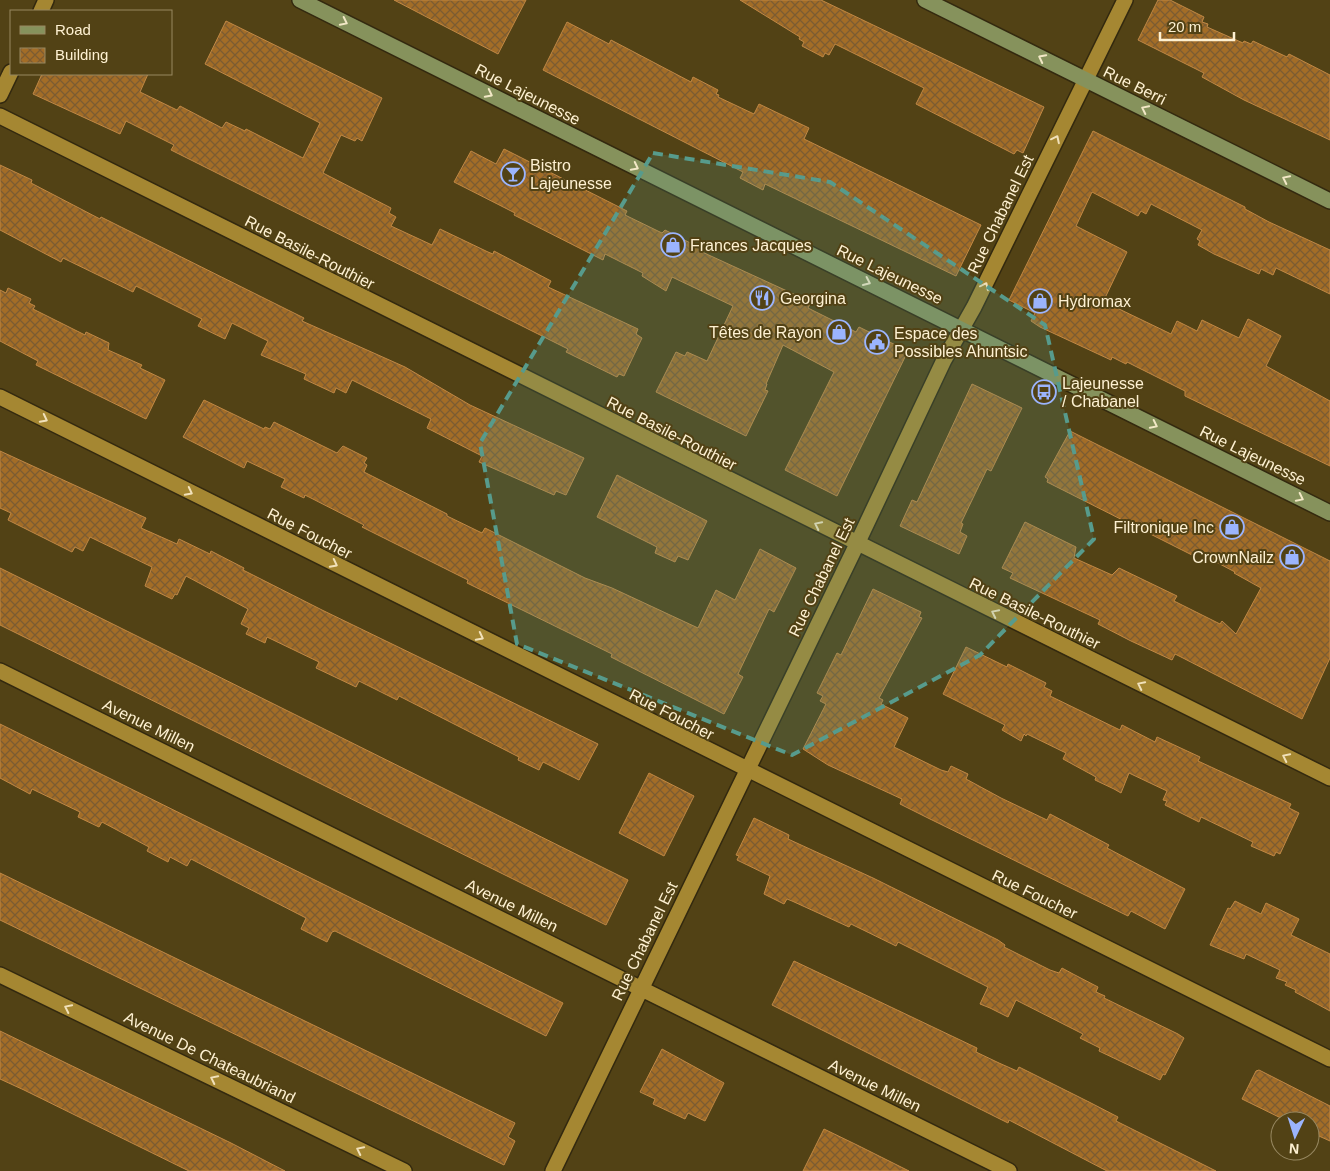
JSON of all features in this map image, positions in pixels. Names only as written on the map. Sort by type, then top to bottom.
[{"type":"main road","name":"Rue Lajeunesse","points":[[300,0],[962,328],[1330,513]]},
{"type":"main road","name":"Rue Berri","points":[[925,0],[1330,200]]},
{"type":"street","name":"Rue Chabanel Est","points":[[553,1171],[746,770],[858,544],[944,360],[974,307],[1125,0]]},
{"type":"street","points":[[0,96],[10,74]]},
{"type":"street","name":"Rue Basile-Routhier","points":[[0,116],[1330,778]]},
{"type":"street","name":"Rue Foucher","points":[[0,397],[746,770],[1330,1059]]},
{"type":"street","name":"Avenue Millen","points":[[0,671],[1009,1171]]},
{"type":"street","name":"Avenue De Chateaubriand","points":[[0,975],[404,1171]]},
{"type":"highlighted area","points":[[653,153],[830,182],[1045,325],[1094,539],[980,655],[792,755],[517,644],[480,443]]},
{"type":"building","points":[[394,0],[526,0],[498,54]]},
{"type":"building","points":[[740,0],[821,0],[1044,107],[1023,153],[1017,150],[1014,154],[916,104],[924,88],[835,44],[829,55],[825,53],[823,57],[802,46],[804,42],[799,39],[800,37]]},
{"type":"building","points":[[1158,0],[1170,0],[1204,17],[1202,22],[1208,24],[1207,27],[1243,43],[1244,41],[1251,44],[1253,41],[1287,57],[1289,54],[1330,75],[1330,140],[1244,100],[1202,77],[1204,73],[1138,40]]},
{"type":"building","points":[[226,21],[382,98],[362,141],[357,138],[355,141],[341,135],[323,173],[391,208],[389,213],[396,217],[391,226],[432,245],[440,229],[488,252],[493,254],[494,251],[551,281],[548,287],[638,329],[636,334],[642,338],[624,376],[619,374],[617,377],[566,352],[568,349],[171,150],[174,145],[126,121],[120,134],[33,94],[42,75],[148,75],[140,92],[177,110],[180,106],[222,128],[226,122],[245,131],[246,129],[303,158],[320,123],[205,64]]},
{"type":"building","points":[[567,22],[609,44],[611,40],[691,82],[693,77],[718,90],[716,94],[719,95],[718,97],[754,114],[759,104],[809,128],[804,139],[981,225],[956,276],[765,184],[763,190],[740,178],[743,172],[543,70]]},
{"type":"building","points":[[1093,131],[1245,207],[1245,209],[1269,222],[1330,250],[1330,294],[1276,268],[1273,275],[1261,269],[1259,274],[1214,254],[1198,245],[1200,241],[1197,239],[1202,230],[1151,204],[1146,214],[1141,211],[1138,216],[1092,192],[1076,226],[1127,252],[1104,300],[1117,306],[1117,308],[1171,334],[1177,321],[1197,331],[1202,320],[1239,338],[1248,319],[1281,336],[1266,366],[1330,401],[1330,466],[1185,396],[1185,391],[1127,362],[1126,364],[1112,357],[1111,360],[1040,327],[1031,321],[1035,313],[1009,300]]},
{"type":"building","points":[[504,149],[627,211],[625,215],[662,233],[665,230],[702,249],[700,251],[811,302],[808,308],[856,332],[859,327],[908,351],[837,496],[785,470],[834,372],[783,345],[766,384],[765,390],[768,391],[746,436],[656,392],[676,352],[685,356],[687,352],[707,361],[733,306],[672,277],[666,291],[642,276],[643,273],[605,254],[603,260],[454,182],[471,151],[496,164]]},
{"type":"building","points":[[0,165],[32,180],[31,183],[100,219],[101,217],[304,318],[302,321],[405,367],[470,405],[584,458],[566,495],[556,491],[554,495],[479,462],[482,456],[427,428],[431,419],[352,380],[346,393],[336,388],[334,393],[304,379],[306,374],[261,355],[268,341],[232,323],[225,339],[198,326],[202,319],[136,286],[133,292],[63,258],[61,262],[0,230]]},
{"type":"building","points":[[8,288],[31,299],[29,303],[35,306],[33,309],[85,335],[86,332],[109,343],[108,350],[142,365],[140,368],[165,380],[146,419],[36,365],[38,361],[0,341],[0,290],[6,293]]},
{"type":"building","points":[[972,384],[1022,408],[991,471],[987,469],[961,523],[963,524],[960,532],[967,536],[959,554],[900,526],[912,500],[917,502]]},
{"type":"building","points":[[204,400],[264,429],[265,427],[270,429],[274,422],[337,453],[343,446],[367,458],[364,463],[367,465],[364,472],[447,514],[447,516],[482,533],[485,528],[585,578],[612,588],[698,628],[716,590],[735,600],[760,549],[796,568],[774,612],[769,609],[738,674],[743,677],[724,714],[611,657],[612,654],[467,583],[468,580],[362,527],[364,525],[305,495],[304,498],[281,487],[285,479],[247,461],[244,468],[183,437]]},
{"type":"building","points":[[1070,431],[1330,561],[1330,658],[1302,719],[1175,654],[1172,660],[1131,641],[1098,624],[1100,620],[1010,578],[1013,573],[1002,568],[1025,522],[1076,547],[1074,558],[1112,575],[1119,568],[1177,596],[1174,601],[1220,624],[1222,621],[1236,634],[1261,588],[1197,552],[1194,556],[1047,482],[1048,479],[1045,477]]},
{"type":"building","points":[[0,451],[146,518],[141,528],[177,544],[179,539],[210,554],[211,551],[244,568],[243,570],[322,610],[598,744],[579,780],[543,762],[539,770],[518,760],[519,757],[399,696],[397,700],[359,681],[356,687],[316,668],[319,662],[267,637],[265,643],[246,634],[249,628],[241,624],[248,609],[186,576],[177,595],[175,594],[172,599],[145,586],[152,567],[90,537],[83,551],[75,547],[72,552],[8,520],[11,513],[0,508]]},
{"type":"building","points":[[617,475],[707,521],[688,560],[678,556],[675,562],[655,553],[657,547],[597,517]]},
{"type":"building","points":[[0,568],[628,880],[606,925],[0,625]]},
{"type":"building","points":[[873,589],[921,612],[919,617],[922,618],[879,698],[883,700],[881,704],[908,718],[894,747],[941,770],[948,772],[951,766],[968,774],[966,779],[1047,820],[1050,814],[1109,845],[1107,848],[1185,889],[1165,929],[1131,911],[1128,916],[930,819],[900,804],[902,799],[828,765],[803,749],[826,704],[820,701],[823,696],[817,693],[837,653],[841,655]]},
{"type":"building","points":[[966,647],[1007,667],[1008,664],[1046,683],[1044,687],[1052,691],[1050,696],[1120,730],[1122,725],[1155,742],[1157,737],[1200,757],[1198,761],[1291,804],[1289,808],[1299,813],[1280,854],[1276,852],[1274,856],[1251,846],[1253,842],[1201,817],[1199,822],[1165,805],[1167,801],[1163,800],[1167,791],[1129,773],[1121,793],[1095,780],[1096,777],[1063,759],[1066,753],[1027,734],[1026,736],[1024,734],[1021,741],[1002,730],[1005,725],[943,694]]},
{"type":"building","points":[[0,724],[563,1003],[546,1036],[335,931],[332,932],[327,942],[301,929],[306,918],[191,859],[187,866],[170,857],[168,862],[147,851],[149,847],[102,822],[99,827],[78,817],[80,812],[32,789],[30,794],[0,778]]},
{"type":"building","points":[[649,773],[694,796],[664,856],[619,833]]},
{"type":"building","points":[[754,818],[789,835],[788,839],[873,878],[998,940],[1005,945],[1004,947],[1050,970],[1059,973],[1062,968],[1098,987],[1096,992],[1105,996],[1104,998],[1178,1034],[1184,1038],[1165,1075],[1163,1074],[1160,1080],[1099,1051],[1100,1048],[1080,1038],[1083,1034],[1016,1000],[1008,1017],[980,1004],[988,987],[898,942],[896,946],[851,924],[849,927],[787,899],[784,904],[764,894],[770,876],[737,860],[739,856],[736,855]]},
{"type":"building","points":[[0,873],[515,1123],[508,1137],[515,1141],[504,1165],[0,920]]},
{"type":"building","points":[[1235,901],[1261,914],[1266,903],[1299,919],[1291,935],[1330,954],[1330,1011],[1295,992],[1296,990],[1285,985],[1287,982],[1276,978],[1280,970],[1246,954],[1244,959],[1210,945],[1228,908],[1230,909]]},
{"type":"building","points":[[794,961],[977,1048],[976,1052],[999,1063],[1017,1071],[1019,1067],[1118,1117],[1116,1121],[1216,1171],[1107,1171],[1009,1120],[1008,1123],[772,1005]]},
{"type":"building","points":[[0,1031],[285,1171],[189,1171],[0,1079]]},
{"type":"building","points":[[662,1049],[724,1083],[705,1121],[688,1113],[685,1119],[653,1104],[655,1099],[640,1092]]},
{"type":"building","points":[[1259,1070],[1330,1106],[1330,1141],[1320,1136],[1320,1111],[1270,1111],[1270,1113],[1242,1099],[1256,1071]]},
{"type":"building","points":[[824,1129],[857,1145],[909,1171],[803,1171]]},
{"type":"place","name":"Bistro Lajeunesse","points":[[513,174]]},
{"type":"place","name":"Frances Jacques","points":[[673,245]]},
{"type":"place","name":"Georgina","points":[[762,298]]},
{"type":"place","name":"Hydromax","points":[[1040,301]]},
{"type":"place","name":"Têtes de Rayon","points":[[839,332]]},
{"type":"place","name":"Espace des Possibles Ahuntsic","points":[[877,342]]},
{"type":"place","name":"Lajeunesse / Chabanel","points":[[1044,392]]},
{"type":"place","name":"Filtronique Inc","points":[[1232,527]]},
{"type":"place","name":"CrownNailz","points":[[1292,557]]}]
